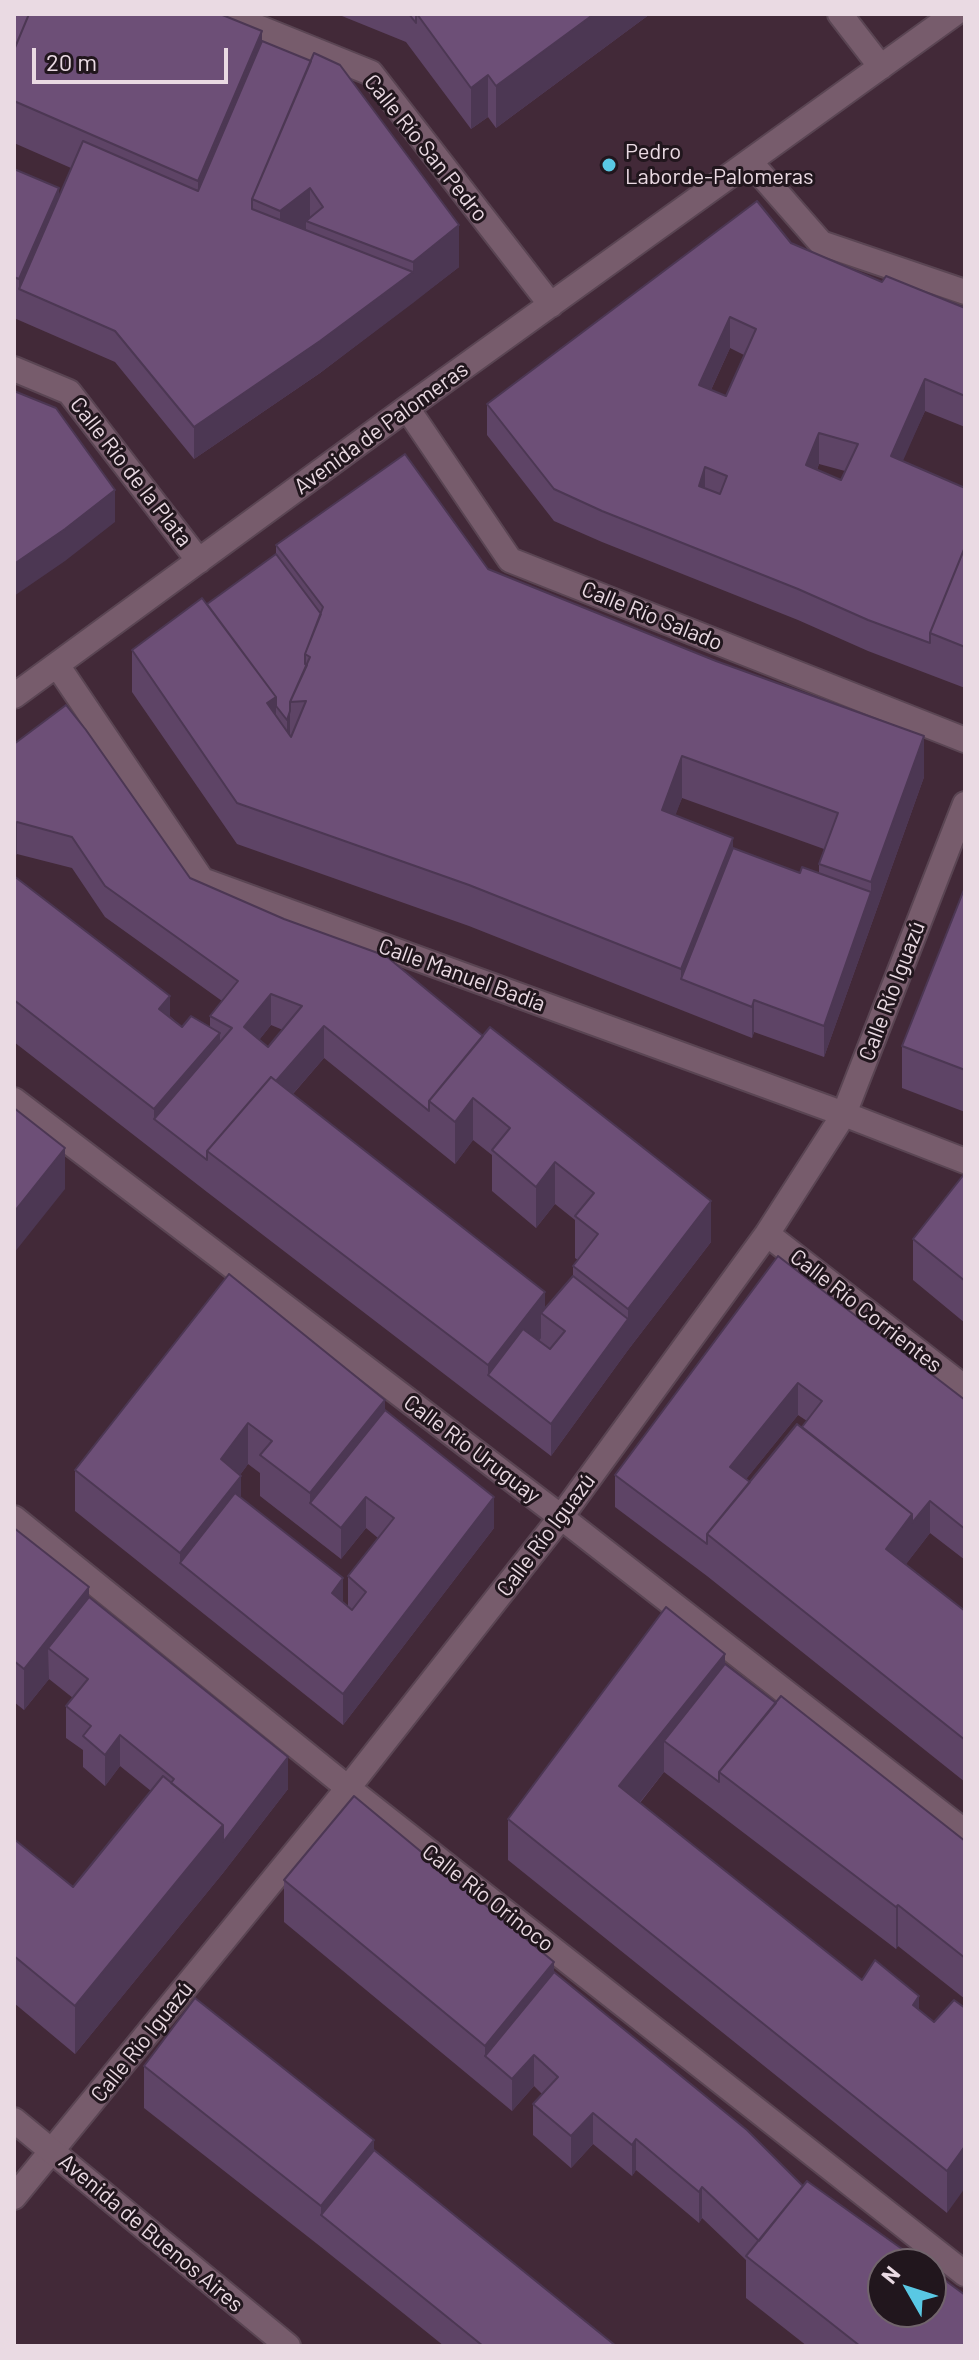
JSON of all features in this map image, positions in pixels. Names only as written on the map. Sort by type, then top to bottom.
[{"type":"street","name":"Calle Río San Pedro","points":[[225,14],[371,73],[551,305]]},
{"type":"street","points":[[840,14],[881,67]]},
{"type":"street","name":"Avenida de Palomeras","points":[[14,696],[954,14]]},
{"type":"street","points":[[751,163],[821,243],[965,292]]},
{"type":"street","name":"Calle Río de la Plata","points":[[14,369],[69,392],[199,561]]},
{"type":"street","name":"Calle Río Salado","points":[[407,408],[510,560],[965,740]]},
{"type":"street","name":"Calle Manuel Badía","points":[[57,665],[202,880],[965,1161]]},
{"type":"street","name":"Calle Río Iguazú","points":[[14,2197],[348,1788],[561,1517],[767,1234],[844,1114],[965,804]]},
{"type":"street","name":"Calle Río Uruguay","points":[[14,1100],[561,1517],[965,1832]]},
{"type":"street","name":"Calle Río Corrientes","points":[[767,1234],[965,1388]]},
{"type":"street","name":"Calle Río Orinoco","points":[[14,1518],[348,1788],[965,2273]]},
{"type":"street","name":"Avenida de Buenos Aires","points":[[14,2120],[288,2346]]},
{"type":"street","points":[[947,2286],[965,2273]]},
{"type":"building","points":[[14,14],[29,14],[14,50]]},
{"type":"building","points":[[29,14],[220,14],[262,31],[198,181],[14,101],[14,50]]},
{"type":"building","points":[[417,14],[594,14],[496,86],[488,75],[471,88]]},
{"type":"building","points":[[262,41],[311,61],[252,199],[252,209],[413,272],[320,341],[194,427],[115,331],[19,289],[83,141],[198,191]]},
{"type":"building","points":[[314,53],[340,65],[459,225],[413,262],[306,221],[323,207],[310,188],[280,211],[252,199]]},
{"type":"building","points":[[14,169],[59,188],[19,279],[14,277]]},
{"type":"building","points":[[757,201],[791,243],[882,282],[886,276],[965,308],[965,396],[925,379],[891,456],[965,488],[965,547],[930,633],[930,643],[554,489],[487,404]],"holes":[[[730,317],[756,329],[726,396],[699,385]],[[819,433],[858,444],[841,480],[806,465]],[[705,467],[727,476],[720,494],[699,486]]]},
{"type":"building","points":[[14,391],[56,408],[115,490],[14,564]]},
{"type":"building","points":[[405,454],[488,569],[716,661],[924,736],[871,882],[819,864],[838,813],[682,756],[662,810],[733,838],[681,969],[469,885],[237,803],[132,650],[202,598],[276,697],[267,703],[291,737],[306,701],[290,702],[310,657],[305,654],[323,607],[276,545]]},
{"type":"building","points":[[965,547],[965,647],[930,633]]},
{"type":"building","points":[[276,554],[321,614],[305,654],[307,665],[290,702],[287,720],[276,706],[276,697],[207,604]]},
{"type":"building","points":[[66,705],[190,878],[284,919],[386,956],[483,1036],[429,1101],[429,1111],[324,1026],[276,1081],[271,1077],[207,1151],[207,1160],[154,1119],[232,1028],[210,1016],[238,981],[105,886],[72,837],[17,822],[14,827],[14,744]],"holes":[[[271,994],[302,1006],[268,1047],[244,1027]]]},
{"type":"building","points":[[733,848],[800,873],[802,867],[871,892],[824,1026],[754,1000],[752,1007],[681,979]]},
{"type":"building","points":[[14,876],[170,996],[159,1009],[182,1027],[191,1016],[220,1033],[154,1109],[14,1000]]},
{"type":"building","points":[[965,887],[965,1070],[902,1046]]},
{"type":"building","points":[[490,1027],[711,1201],[628,1309],[573,1266],[598,1234],[575,1216],[594,1193],[555,1162],[536,1187],[492,1150],[510,1128],[473,1098],[455,1122],[429,1101]]},
{"type":"building","points":[[271,1077],[545,1292],[488,1365],[207,1151]]},
{"type":"building","points":[[14,1108],[65,1148],[14,1212]]},
{"type":"building","points":[[965,1173],[965,1281],[913,1239]]},
{"type":"building","points":[[778,1256],[965,1400],[965,1529],[930,1501],[912,1523],[912,1514],[802,1427],[822,1401],[798,1383],[730,1467],[750,1482],[707,1534],[707,1544],[615,1475]]},
{"type":"building","points":[[229,1274],[385,1400],[310,1493],[260,1455],[272,1441],[248,1423],[221,1459],[241,1476],[180,1553],[75,1470]]},
{"type":"building","points":[[573,1276],[628,1319],[551,1424],[488,1375],[523,1329],[550,1349],[565,1331],[541,1313]]},
{"type":"building","points":[[385,1410],[494,1497],[343,1694],[180,1563],[235,1493],[343,1578],[332,1593],[352,1610],[366,1592],[348,1576],[394,1518],[366,1497],[341,1528],[310,1503]]},
{"type":"building","points":[[797,1424],[912,1514],[886,1549],[965,1611],[965,1740],[707,1534]]},
{"type":"building","points":[[14,1528],[89,1587],[24,1669],[14,1661]]},
{"type":"building","points":[[89,1597],[288,1757],[223,1842],[223,1825],[171,1783],[174,1779],[120,1735],[105,1755],[83,1736],[91,1726],[66,1706],[88,1679],[48,1648]]},
{"type":"building","points":[[666,1607],[725,1654],[619,1786],[862,1980],[875,1960],[919,1996],[913,2005],[934,2022],[954,2000],[965,2008],[965,2146],[947,2171],[508,1819]]},
{"type":"building","points":[[725,1664],[776,1703],[719,1772],[719,1782],[664,1741]]},
{"type":"building","points":[[781,1696],[965,1841],[965,1958],[719,1772]]},
{"type":"building","points":[[163,1776],[223,1825],[75,2006],[14,1956],[14,1839],[73,1887]]},
{"type":"building","points":[[354,1796],[554,1962],[485,2046],[284,1880]]},
{"type":"building","points":[[554,1972],[747,2130],[803,2186],[759,2241],[702,2187],[699,2192],[636,2139],[632,2145],[593,2113],[571,2136],[533,2104],[558,2077],[534,2055],[512,2079],[485,2056]]},
{"type":"building","points":[[195,1998],[374,2140],[321,2206],[144,2066]]},
{"type":"building","points":[[374,2150],[616,2346],[483,2346],[321,2215]]},
{"type":"building","points":[[807,2181],[901,2248],[867,2248],[867,2328],[947,2328],[947,2282],[965,2295],[965,2346],[860,2346],[746,2256]]},
{"type":"place","name":"Pedro Laborde-Palomeras","points":[[609,165]]}]
